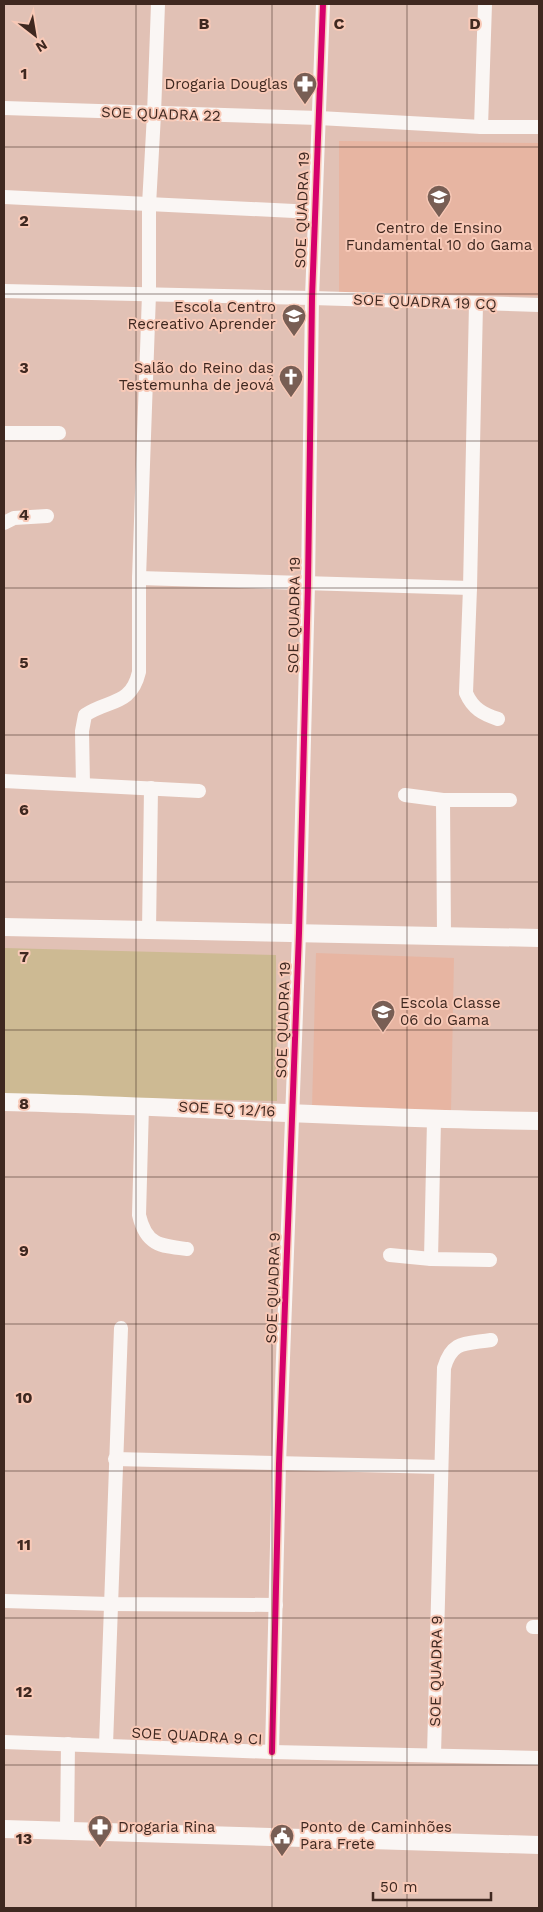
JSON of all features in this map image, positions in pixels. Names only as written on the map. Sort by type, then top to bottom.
[{"type":"street","points":[[83,785],[82,731],[85,715],[94,709],[125,697],[136,685],[139,672],[139,578],[149,294],[149,205],[158,4]]},
{"type":"street","name":"SOE QUADRA 19","points":[[292,1113],[299,933],[308,584],[314,212],[322,4]]},
{"type":"street","points":[[481,127],[485,4]]},
{"type":"street","name":"SOE QUADRA 22","points":[[4,108],[318,118],[481,127],[539,127]]},
{"type":"street","points":[[4,197],[314,212]]},
{"type":"street","points":[[4,291],[312,298]]},
{"type":"street","name":"SOE QUADRA 19 CQ","points":[[312,298],[539,305]]},
{"type":"street","points":[[476,304],[466,693],[474,707],[480,712],[498,719]]},
{"type":"street","points":[[4,433],[59,433]]},
{"type":"street","points":[[4,523],[14,518],[47,516]]},
{"type":"street","points":[[139,578],[470,588]]},
{"type":"street","points":[[4,782],[199,791]]},
{"type":"street","points":[[149,931],[151,788]]},
{"type":"street","points":[[405,795],[442,800],[510,800]]},
{"type":"street","points":[[442,800],[444,936]]},
{"type":"street","points":[[4,927],[539,938]]},
{"type":"street","name":"SOE EQ 12/16","points":[[4,1102],[142,1106],[434,1120],[539,1121]]},
{"type":"street","points":[[142,1106],[139,1215],[142,1228],[160,1246],[187,1249]]},
{"type":"street","name":"SOE QUADRA 9","points":[[272,1752],[279,1464],[292,1113]]},
{"type":"street","points":[[431,1259],[434,1120]]},
{"type":"street","points":[[390,1255],[431,1259],[490,1260]]},
{"type":"street","points":[[106,1745],[121,1328]]},
{"type":"street","name":"SOE QUADRA 9","points":[[434,1755],[444,1368],[448,1354],[460,1345],[491,1340]]},
{"type":"street","points":[[115,1459],[441,1468]]},
{"type":"street","points":[[4,1601],[276,1605]]},
{"type":"street","name":"SOE QUADRA 9 CI","points":[[4,1742],[272,1752],[539,1758]]},
{"type":"street","points":[[67,1830],[68,1744]]},
{"type":"street","points":[[4,1829],[539,1845]]},
{"type":"shaded area","name":"Centro de Ensino Fundamental 10 do Gama","points":[[339,141],[539,143],[539,296],[339,292]]},
{"type":"shaded area","points":[[4,948],[276,955],[277,1101],[4,1095]]},
{"type":"shaded area","name":"Escola Classe 06 do Gama","points":[[316,953],[454,958],[451,1110],[312,1108]]},
{"type":"cycle path","points":[[272,1752],[279,1464],[299,933],[308,584],[312,298],[323,4]]},
{"type":"place","name":"Drogaria Douglas","points":[[305,105]]},
{"type":"place","name":"Centro de Ensino Fundamental 10 do Gama","points":[[439,218]]},
{"type":"place","name":"Escola Centro Recreativo Aprender","points":[[294,337]]},
{"type":"place","name":"Salão do Reino das Testemunha de jeová","points":[[291,398]]},
{"type":"place","name":"Escola Classe 06 do Gama","points":[[383,1033]]},
{"type":"place","name":"Drogaria Rina","points":[[100,1848]]},
{"type":"place","name":"Ponto de Caminhões Para Frete","points":[[282,1857]]}]
